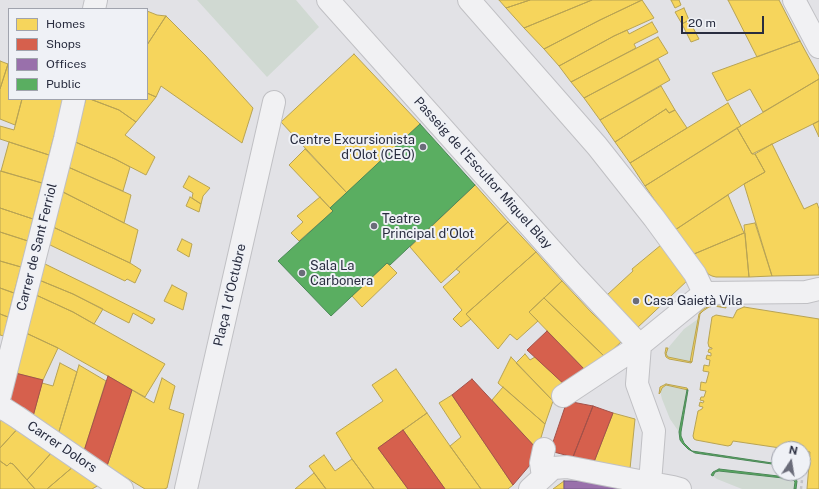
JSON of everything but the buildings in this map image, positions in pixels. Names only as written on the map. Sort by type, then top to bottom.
[{"type":"street","name":"Passeig de l'Escultor Miquel Blay","points":[[328,0],[567,267],[640,345]]},
{"type":"street","points":[[469,0],[596,146],[654,218],[695,274],[704,292]]},
{"type":"street","points":[[794,0],[819,47]]},
{"type":"street","name":"Carrer de Sant Ferriol","points":[[0,395],[74,100]]},
{"type":"street","name":"Plaça 1 d'Octubre","points":[[186,489],[274,102]]},
{"type":"street","points":[[563,396],[640,345],[704,292],[806,292],[819,289]]},
{"type":"street","points":[[640,345],[637,384],[654,431],[650,483]]},
{"type":"street","name":"Carrer Dolors","points":[[0,408],[17,417],[122,489]]},
{"type":"street","points":[[537,483],[544,449]]},
{"type":"street","points":[[537,483],[554,468],[567,467],[680,489]]},
{"type":"shaded area","points":[[197,0],[296,0],[319,27],[267,77]]},
{"type":"shaded area","points":[[698,319],[690,362],[668,357],[666,354],[668,348],[684,329]]},
{"type":"shaded area","points":[[666,385],[687,390],[679,432],[670,419],[662,399],[660,391]]},
{"type":"shaded area","points":[[719,471],[771,477],[771,481],[794,481],[794,489],[742,489],[717,479],[713,476],[715,472]]},
{"type":"place","name":"Centre Excursionista d'Olot (CEO)","points":[[423,147]]},
{"type":"place","name":"Teatre Principal d'Olot","points":[[374,226]]},
{"type":"place","name":"Sala La Carbonera","points":[[302,273]]},
{"type":"place","name":"Casa Gaietà Vila","points":[[636,301]]}]
